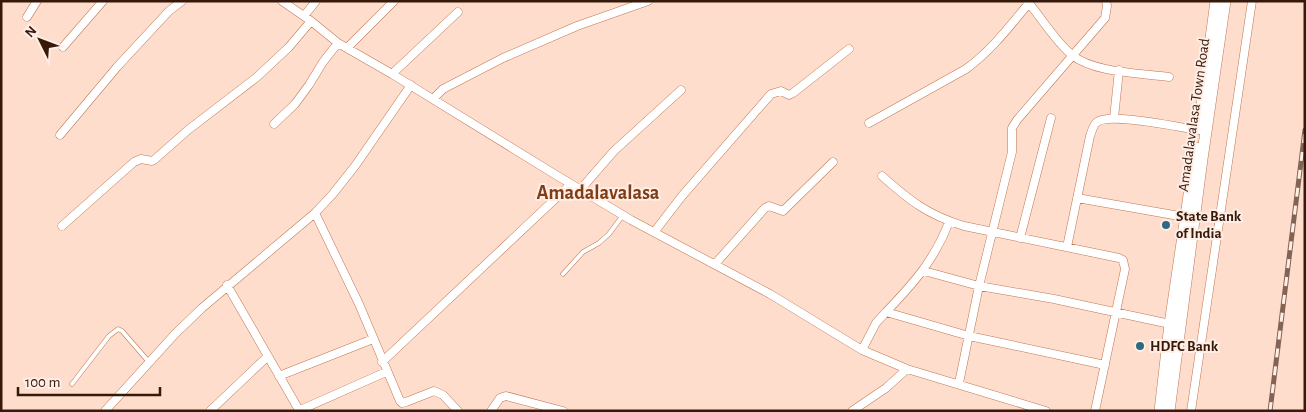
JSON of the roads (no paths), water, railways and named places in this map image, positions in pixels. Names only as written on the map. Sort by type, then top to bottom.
[{"type":"main road","name":"Amadalavalasa Town Road","points":[[1160,411],[1170,324],[1216,1]]},
{"type":"main road","name":"Amadalavalasa Town Road","points":[[1169,411],[1225,1]]},
{"type":"street","points":[[27,17],[37,1]]},
{"type":"street","points":[[63,47],[103,1]]},
{"type":"street","points":[[60,135],[117,67],[169,11],[182,1]]},
{"type":"street","points":[[282,1],[338,43],[411,85],[580,190],[770,294],[862,350],[907,368],[1046,411]]},
{"type":"street","points":[[304,16],[316,1]]},
{"type":"street","points":[[347,48],[394,1]]},
{"type":"street","points":[[433,100],[443,89],[503,58],[577,26],[648,1]]},
{"type":"street","points":[[959,384],[979,286],[1012,152],[1012,128],[1105,18],[1106,1]]},
{"type":"street","points":[[1191,411],[1252,1]]},
{"type":"street","points":[[869,123],[979,60],[999,40],[1028,2],[1072,55],[1096,67],[1169,77]]},
{"type":"street","points":[[392,74],[458,12]]},
{"type":"street","points":[[62,226],[134,162],[141,159],[154,160],[188,130],[257,77],[289,46],[311,21]]},
{"type":"street","points":[[274,124],[295,104],[338,43]]},
{"type":"street","points":[[655,231],[682,196],[771,94],[780,90],[789,95],[793,93],[849,49]]},
{"type":"street","points":[[1114,118],[1119,70]]},
{"type":"street","points":[[105,411],[175,334],[227,286],[315,213],[332,195],[411,85]]},
{"type":"street","points":[[580,190],[614,151],[681,90]]},
{"type":"street","points":[[1020,238],[1051,118]]},
{"type":"street","points":[[1067,247],[1094,124],[1099,120],[1114,118],[1199,130]]},
{"type":"street","points":[[715,264],[765,208],[769,206],[783,211],[833,162]]},
{"type":"street","points":[[882,176],[909,200],[924,210],[949,222],[1123,260],[1125,269],[1095,411]]},
{"type":"street","points":[[382,362],[571,184]]},
{"type":"street","points":[[1077,198],[1186,217]]},
{"type":"street","points":[[315,213],[359,304],[386,372],[402,403],[434,391],[442,395],[458,411]]},
{"type":"street","points":[[862,350],[876,323],[924,271],[949,222]]},
{"type":"street","points":[[924,271],[979,286],[1054,299],[1170,324]]},
{"type":"street","points":[[227,286],[299,410],[386,372]]},
{"type":"street","points":[[886,312],[969,336],[1105,365]]},
{"type":"street","points":[[279,376],[373,339]]},
{"type":"street","points":[[210,411],[268,356]]},
{"type":"street","points":[[852,411],[886,388],[907,368]]},
{"type":"street","points":[[491,411],[500,398],[506,396],[564,411]]},
{"type":"lane","points":[[564,274],[583,252],[599,243],[609,234],[623,215]]},
{"type":"lane","points":[[72,384],[109,336],[118,329],[122,331],[149,363]]},
{"type":"railway","points":[[1270,411],[1305,130]]},
{"type":"place","name":"State Bank of India","points":[[1166,225]]},
{"type":"place","name":"HDFC Bank","points":[[1140,346]]},
{"type":"district","name":"Amadalavalasa","points":[[598,193]]}]
